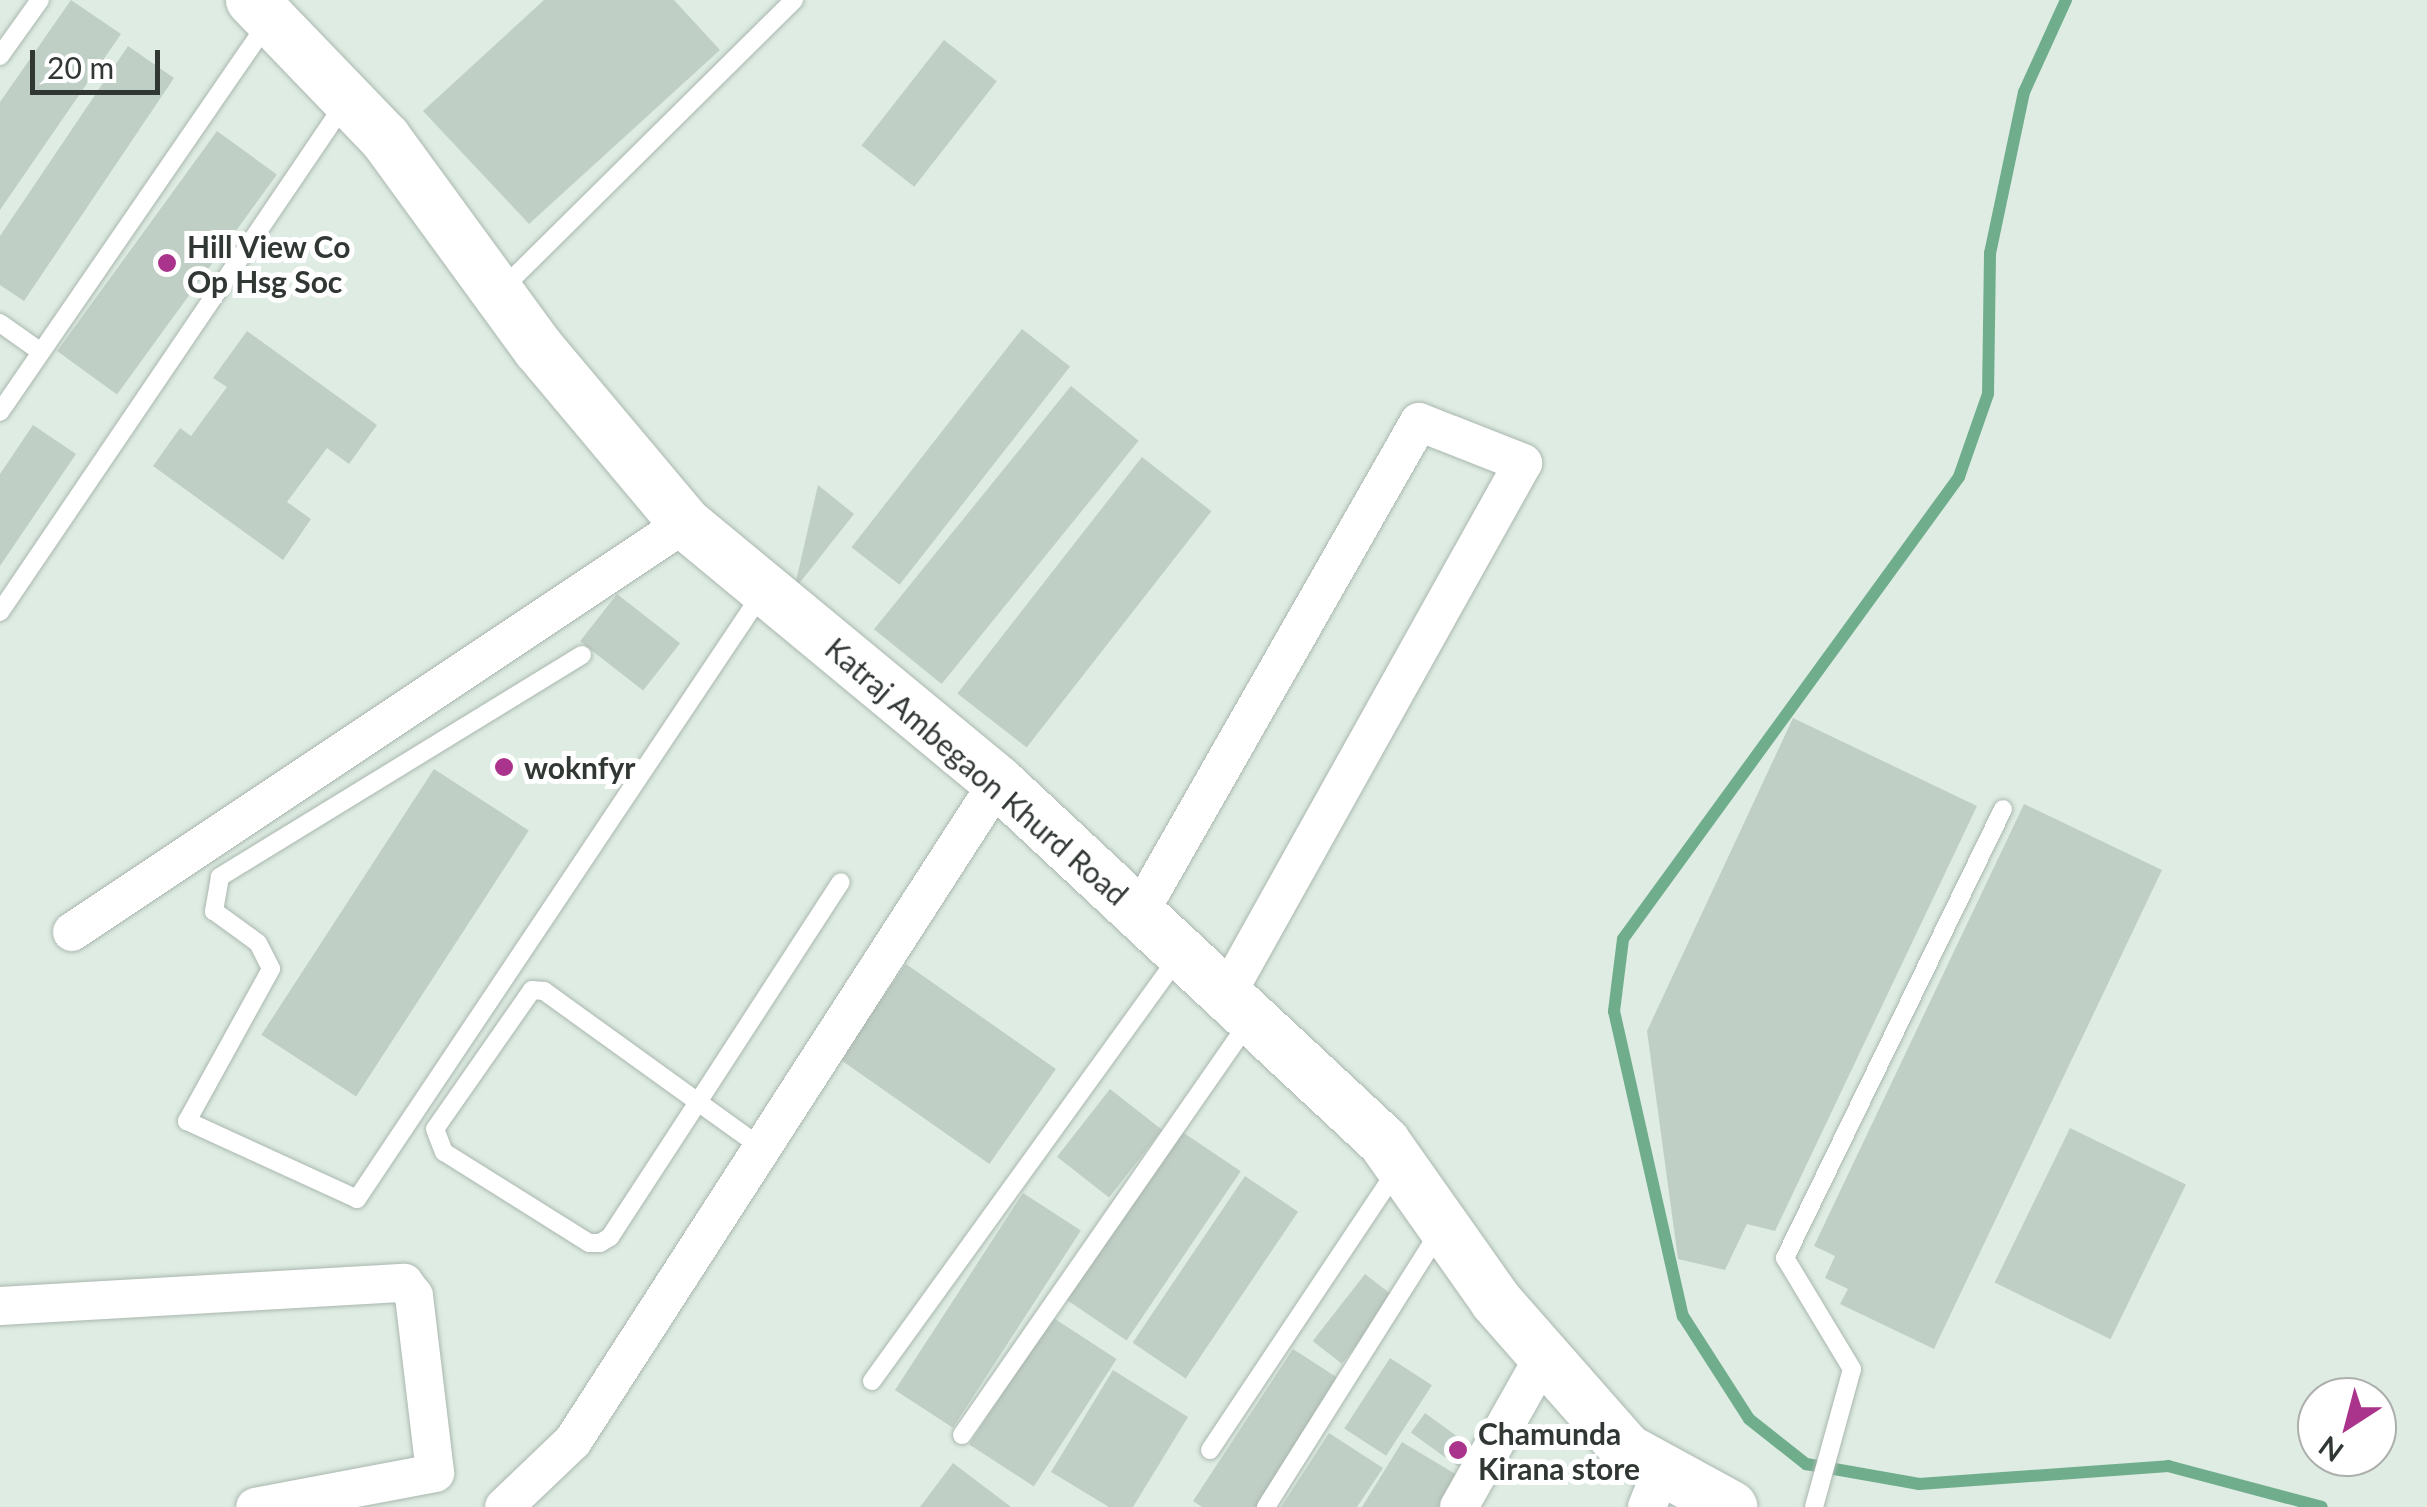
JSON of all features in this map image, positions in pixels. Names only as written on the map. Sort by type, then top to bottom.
[{"type":"street","name":"Katraj Ambegaon Khurd Road","points":[[262,10],[385,138],[498,293],[685,522],[998,782],[1384,1142],[1443,1226],[1544,1356],[1627,1450],[1654,1488],[1731,1507]]},
{"type":"street","points":[[1139,914],[1419,422],[1524,464],[1238,1007]]},
{"type":"street","points":[[72,932],[685,522]]},
{"type":"street","points":[[504,1507],[573,1441],[998,782]]},
{"type":"street","points":[[0,1306],[404,1284],[414,1296],[436,1474],[255,1507]]},
{"type":"street","points":[[1459,1507],[1544,1356]]},
{"type":"lane","points":[[0,56],[40,0]]},
{"type":"lane","points":[[498,293],[794,0]]},
{"type":"lane","points":[[0,412],[262,10]]},
{"type":"lane","points":[[0,612],[348,99]]},
{"type":"lane","points":[[0,323],[42,352]]},
{"type":"lane","points":[[582,655],[220,877],[214,911],[258,942],[272,969],[187,1121],[356,1199],[765,588]]},
{"type":"lane","points":[[1816,1501],[1852,1369],[1785,1258],[2003,809]]},
{"type":"lane","points":[[762,1148],[698,1102],[544,991],[532,990],[435,1129],[436,1142],[589,1243],[600,1243],[698,1102],[841,882]]},
{"type":"lane","points":[[872,1381],[1181,953]]},
{"type":"lane","points":[[962,1435],[1238,1007]]},
{"type":"lane","points":[[1210,1450],[1400,1166]]},
{"type":"lane","points":[[1266,1507],[1443,1226]]},
{"type":"building","points":[[71,0],[121,34],[0,210],[0,102]]},
{"type":"building","points":[[544,0],[674,0],[720,50],[529,224],[423,111]]},
{"type":"building","points":[[944,40],[997,81],[914,187],[862,146]]},
{"type":"building","points":[[128,46],[174,78],[24,301],[0,285],[0,236]]},
{"type":"building","name":"Hill View Co Op Hsg Soc","points":[[217,131],[277,174],[117,395],[57,351]]},
{"type":"building","points":[[1022,329],[1070,367],[900,585],[851,547]]},
{"type":"building","points":[[247,331],[377,425],[349,464],[327,448],[287,502],[311,519],[283,560],[153,466],[180,428],[191,436],[227,387],[213,378]]},
{"type":"building","points":[[1071,386],[1139,441],[942,684],[874,629]]},
{"type":"building","points":[[33,425],[76,454],[0,566],[0,474]]},
{"type":"building","points":[[1142,457],[1211,511],[1027,748],[957,693]]},
{"type":"building","points":[[818,485],[854,514],[794,590]]},
{"type":"building","points":[[617,594],[680,643],[643,691],[580,641]]},
{"type":"building","points":[[1793,718],[1977,806],[1775,1231],[1747,1224],[1725,1270],[1678,1259],[1647,1031]]},
{"type":"building","points":[[434,769],[529,831],[356,1096],[261,1035]]},
{"type":"building","points":[[2024,804],[2162,870],[1934,1349],[1840,1304],[1848,1289],[1825,1278],[1835,1256],[1814,1246]]},
{"type":"building","points":[[906,964],[1056,1069],[989,1164],[839,1059]]},
{"type":"building","points":[[1110,1089],[1162,1130],[1109,1197],[1057,1157]]},
{"type":"building","points":[[2070,1128],[2186,1185],[2111,1339],[1995,1283]]},
{"type":"building","points":[[1181,1131],[1241,1171],[1127,1340],[1067,1300]]},
{"type":"building","points":[[1245,1176],[1298,1212],[1186,1378],[1133,1343]]},
{"type":"building","points":[[1023,1193],[1081,1231],[953,1428],[895,1390]]},
{"type":"building","points":[[1365,1274],[1394,1297],[1342,1364],[1313,1341]]},
{"type":"building","points":[[1052,1317],[1117,1359],[1034,1486],[969,1444]]},
{"type":"building","points":[[1293,1349],[1341,1380],[1259,1507],[1202,1507],[1193,1501]]},
{"type":"building","points":[[1390,1358],[1432,1385],[1386,1456],[1344,1428]]},
{"type":"building","points":[[1113,1370],[1188,1417],[1133,1507],[1109,1507],[1051,1472]]},
{"type":"building","points":[[1425,1413],[1482,1454],[1468,1474],[1411,1432]]},
{"type":"building","points":[[1329,1433],[1383,1468],[1357,1507],[1281,1507]]},
{"type":"building","points":[[1402,1442],[1467,1481],[1451,1507],[1362,1507]]},
{"type":"building","points":[[953,1463],[1011,1507],[920,1507]]},
{"type":"waterway","points":[[2066,0],[2024,92],[1990,253],[1988,394],[1959,477],[1623,939],[1614,1011],[1683,1316],[1749,1419],[1806,1464],[1919,1484],[2168,1466],[2322,1507]]},
{"type":"place","name":"Hill View Co Op Hsg Soc","points":[[167,263]]},
{"type":"place","name":"woknfyr","points":[[504,767]]},
{"type":"place","name":"Chamunda Kirana store","points":[[1458,1450]]}]
